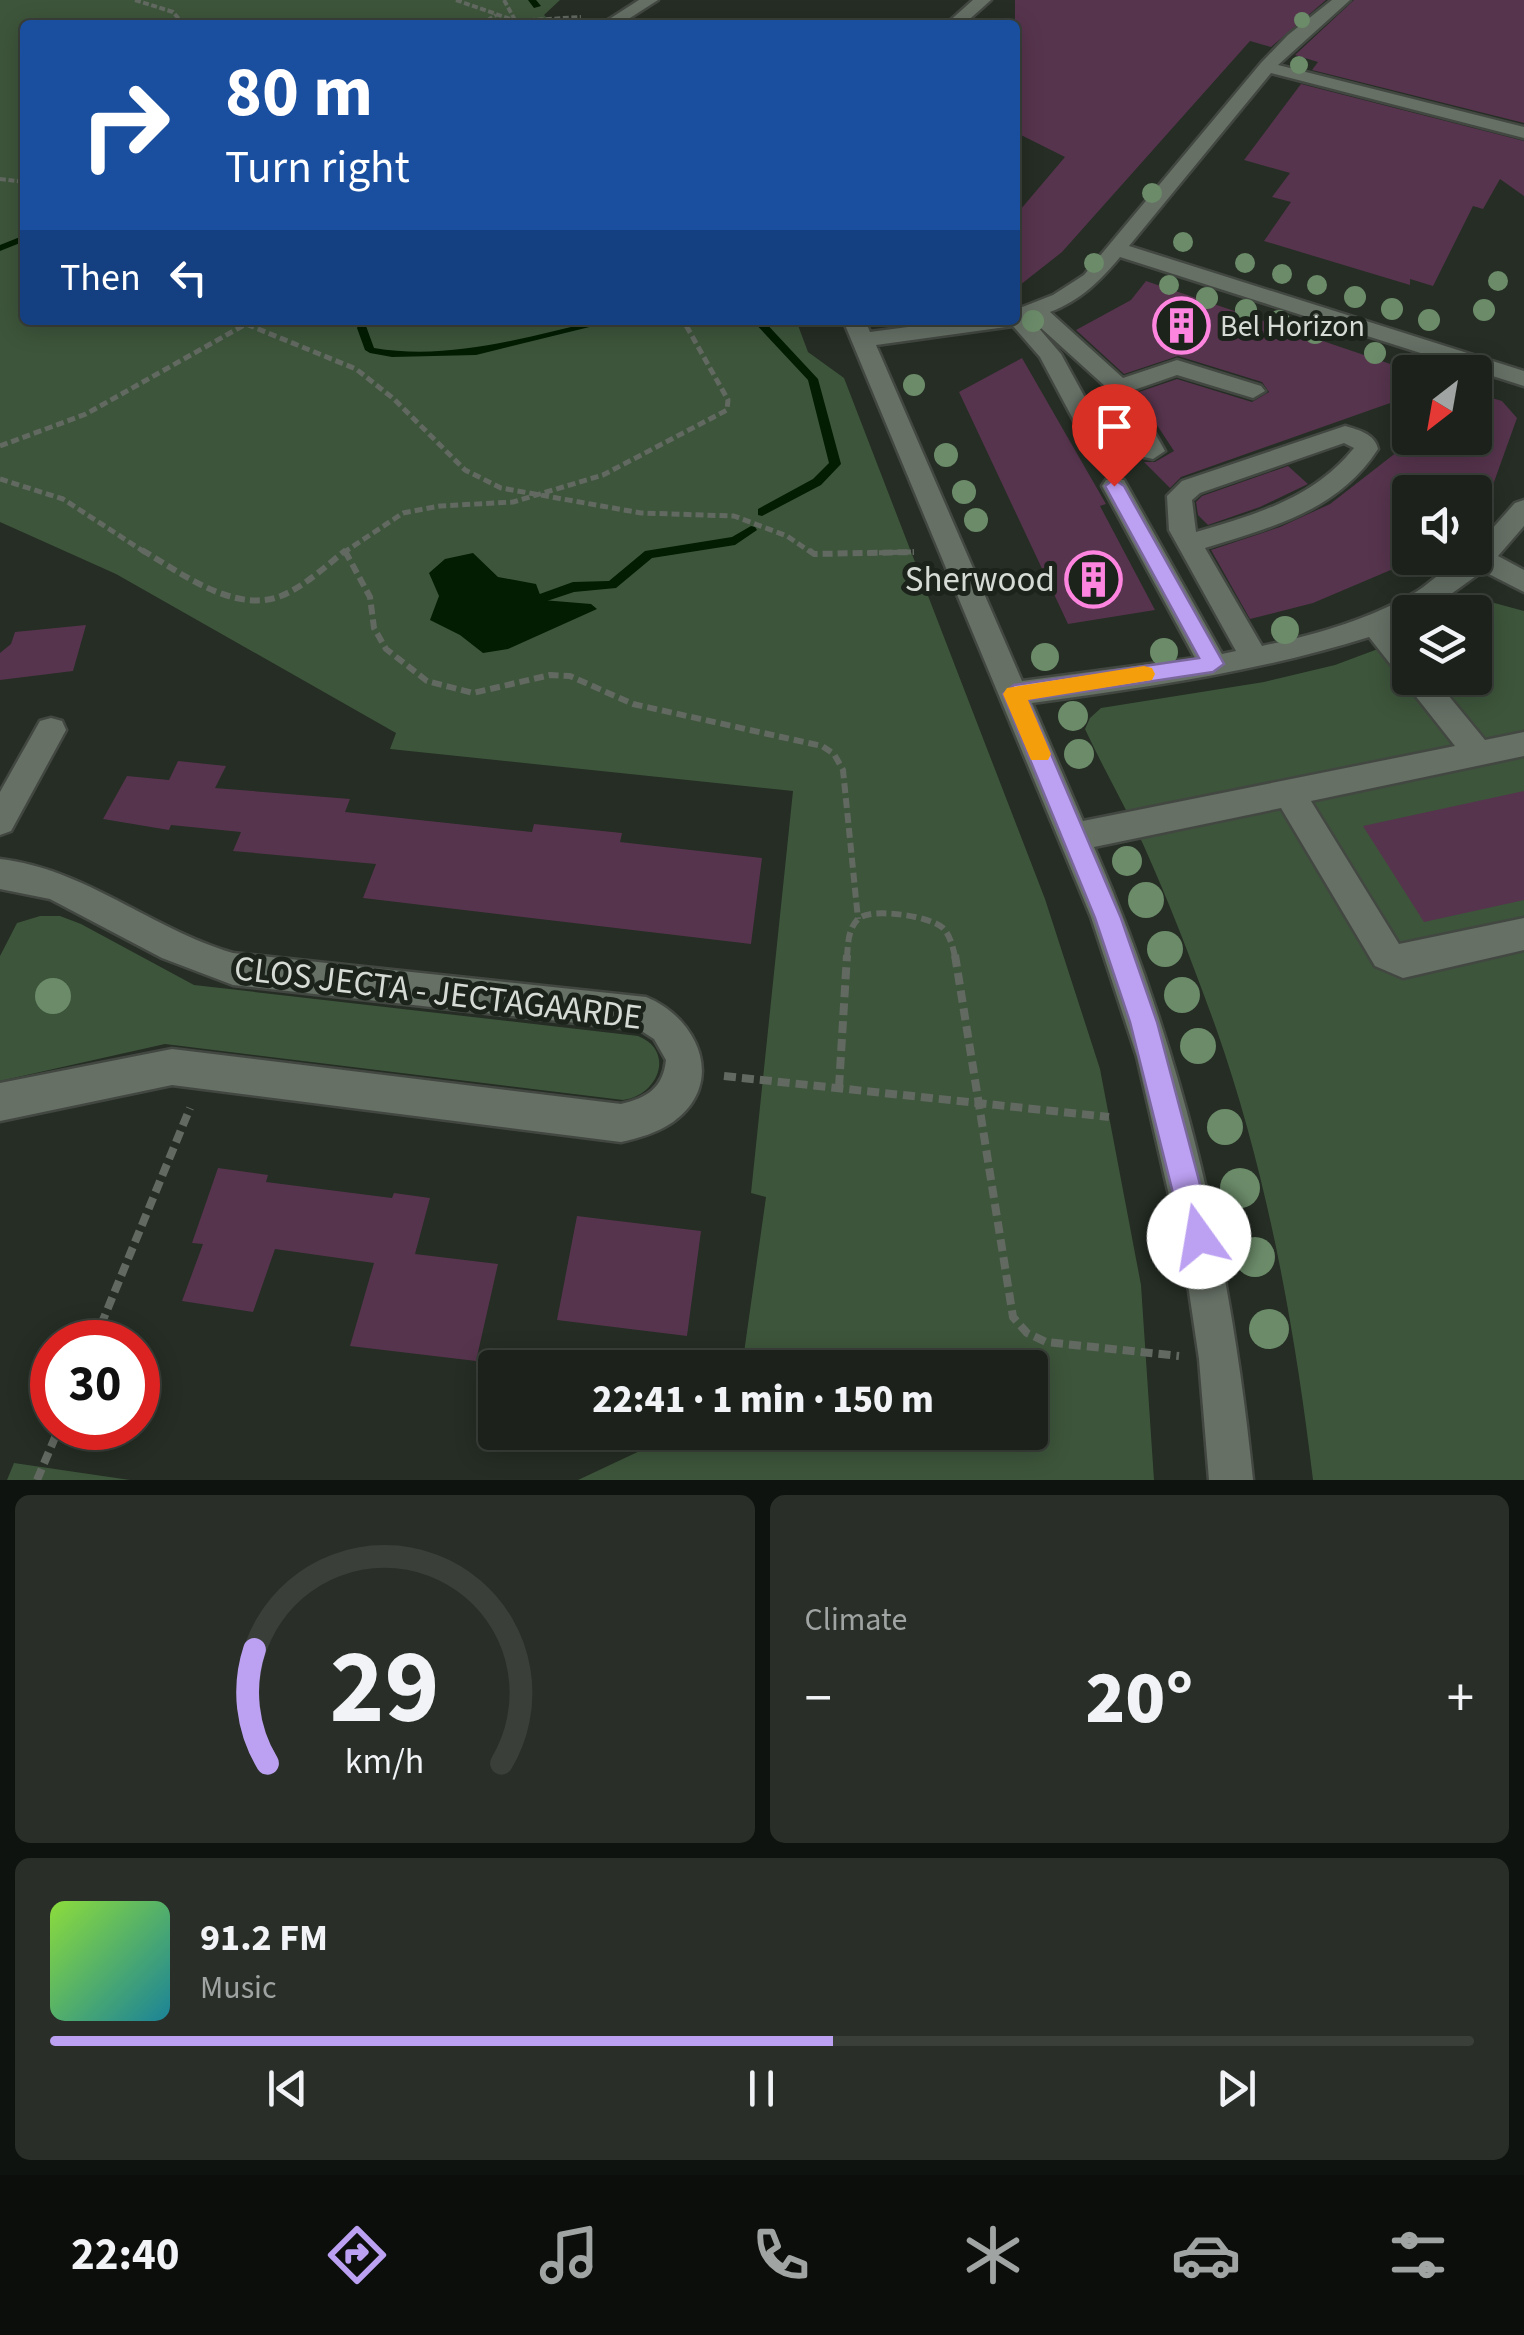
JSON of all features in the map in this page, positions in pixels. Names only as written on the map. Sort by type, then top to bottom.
[{"type":"street","points":[[603,17],[650,0]]},
{"type":"street","points":[[959,20],[983,0]]},
{"type":"street","points":[[1020,317],[1061,300],[1091,279],[1294,38],[1342,0]]},
{"type":"street","points":[[1268,67],[1524,133]]},
{"type":"street","points":[[1117,250],[1524,379]]},
{"type":"street","points":[[1020,317],[1118,388],[1154,451]]},
{"type":"street","points":[[1020,317],[1050,354],[1106,458]]},
{"type":"street","points":[[987,325],[859,330],[1075,837],[1156,1057],[1205,1264],[1220,1360],[1230,1480]]},
{"type":"street","points":[[1118,388],[1177,367],[1252,391]]},
{"type":"street","points":[[1189,542],[1253,522],[1321,494],[1344,476],[1366,449],[1365,443],[1345,434],[1192,487],[1178,502],[1182,530],[1254,658]]},
{"type":"street","points":[[1114,486],[1213,664]]},
{"type":"street","points":[[1492,548],[1524,509]]},
{"type":"street","points":[[1492,564],[1524,582]]},
{"type":"street","points":[[1014,694],[1313,646],[1425,600],[1460,575]]},
{"type":"street","points":[[1374,624],[1392,646]]},
{"type":"street","points":[[1431,695],[1478,754]]},
{"type":"street","points":[[0,821],[51,730]]},
{"type":"street","points":[[1075,837],[1524,744]]},
{"type":"street","points":[[1288,792],[1394,960],[1403,962],[1524,934]]},
{"type":"street","name":"CLOS JECTA - JECTAGAARDE","points":[[0,874],[34,878],[57,886],[209,964],[646,1014],[674,1033],[682,1048],[683,1072]]},
{"type":"street","points":[[0,1102],[172,1067],[621,1122],[657,1114],[671,1101],[683,1072]]},
{"type":"path","points":[[135,0],[173,12],[180,20]]},
{"type":"path","points":[[456,0],[510,20]]},
{"type":"path","points":[[488,20],[497,14]]},
{"type":"path","points":[[560,20],[603,17]]},
{"type":"path","points":[[0,446],[86,414],[239,325]]},
{"type":"path","points":[[251,325],[356,370],[394,399],[466,470],[501,488],[641,513],[734,516],[787,536],[814,554],[916,552]]},
{"type":"path","points":[[0,480],[63,499],[113,534],[220,593],[255,600],[278,597],[403,513],[440,506],[485,506],[604,475],[727,410],[728,400],[686,325]]},
{"type":"path","points":[[346,551],[370,597],[374,628],[386,648],[428,682],[473,693],[550,675],[570,676],[633,704],[822,746],[834,754],[843,770],[858,919]]},
{"type":"path","points":[[838,1087],[848,937],[858,919],[872,912],[926,919],[943,928],[952,945],[1013,1317],[1027,1333],[1046,1342],[1220,1360]]},
{"type":"path","points":[[103,1320],[206,1070]]},
{"type":"path","points":[[683,1072],[1109,1117]]},
{"type":"path","points":[[37,1480],[49,1450]]},
{"type":"shaded area","points":[[0,0],[560,0],[544,15],[549,20],[20,20],[20,325],[798,325],[808,352],[844,378],[1045,899],[1100,1069],[1141,1285],[1154,1480],[578,1480],[642,1450],[1048,1450],[1048,1350],[744,1350],[766,1197],[751,1193],[793,791],[390,749],[396,733],[116,574],[0,522]]},
{"type":"shaded area","points":[[473,553],[498,577],[536,584],[542,600],[591,604],[597,609],[508,649],[483,653],[460,635],[430,620],[439,596],[429,573],[445,559]]},
{"type":"shaded area","points":[[1492,602],[1524,611],[1524,1480],[1313,1480],[1277,1251],[1234,1083],[1163,889],[1085,729],[1101,708],[1264,682],[1335,665],[1392,644],[1392,695],[1492,695]]},
{"type":"shaded area","points":[[40,916],[60,916],[81,924],[194,985],[638,1036],[657,1052],[658,1072],[645,1090],[623,1100],[165,1044],[0,1081],[0,956],[17,923]]},
{"type":"shaded area","points":[[14,1463],[130,1480],[7,1480]]},
{"type":"building","points":[[1015,0],[1326,0],[1271,47],[1250,41],[1062,252],[1020,285],[1020,210],[1065,157],[1020,134],[1020,20],[1015,20]]},
{"type":"building","points":[[1354,0],[1524,0],[1524,123],[1312,70],[1318,62],[1295,55]]},
{"type":"building","points":[[1301,84],[1524,141],[1524,196],[1500,179],[1483,209],[1473,206],[1433,286],[1410,279],[1410,285],[1264,241],[1291,202],[1272,197],[1290,173],[1244,160]]},
{"type":"building","points":[[1146,281],[1392,365],[1392,402],[1181,477],[1170,488],[1144,462],[1155,462],[1174,451],[1136,393],[1177,379],[1252,402],[1269,392],[1262,382],[1178,356],[1124,374],[1076,330],[1131,300]]},
{"type":"building","points":[[1022,358],[1106,504],[1100,506],[1155,610],[1068,624],[959,392]]},
{"type":"building","points":[[1492,398],[1502,401],[1517,418],[1492,484],[1492,475],[1392,475],[1392,569],[1313,603],[1250,619],[1211,550],[1280,527],[1330,504],[1393,455],[1492,455]]},
{"type":"building","points":[[1288,466],[1308,484],[1260,507],[1208,525],[1198,515],[1196,502],[1202,496]]},
{"type":"building","points":[[86,625],[73,671],[0,680],[0,653],[11,644],[15,632]]},
{"type":"building","points":[[178,761],[226,766],[215,788],[350,799],[345,812],[532,832],[534,824],[622,833],[620,842],[762,858],[751,944],[363,898],[376,864],[233,851],[241,832],[171,825],[169,830],[103,819],[127,776],[169,780]]},
{"type":"building","points":[[1524,791],[1524,900],[1424,922],[1363,826]]},
{"type":"building","points":[[218,1168],[268,1175],[266,1182],[392,1198],[394,1193],[430,1198],[415,1254],[498,1264],[476,1361],[350,1346],[374,1263],[275,1249],[253,1312],[182,1301],[203,1244],[192,1243]]},
{"type":"building","points":[[577,1216],[701,1231],[687,1336],[557,1320]]},
{"type":"waterway","points":[[532,0],[537,6]]},
{"type":"waterway","points":[[0,248],[20,240]]},
{"type":"waterway","points":[[362,328],[370,350],[392,354],[476,352],[592,325]]},
{"type":"waterway","points":[[762,325],[813,379],[835,464],[817,482],[762,512]]},
{"type":"waterway","points":[[541,598],[573,587],[612,585],[649,554],[735,541],[751,530]]},
{"type":"slow traffic","points":[[1039,754],[1014,694],[1144,674]]},
{"type":"place","name":"Bel Horizon","points":[[1181,326]]},
{"type":"place","name":"Sherwood","points":[[1094,580]]},
{"type":"route","points":[[1114,486],[1213,664],[1014,694],[1108,918],[1156,1057],[1199,1237]]}]
